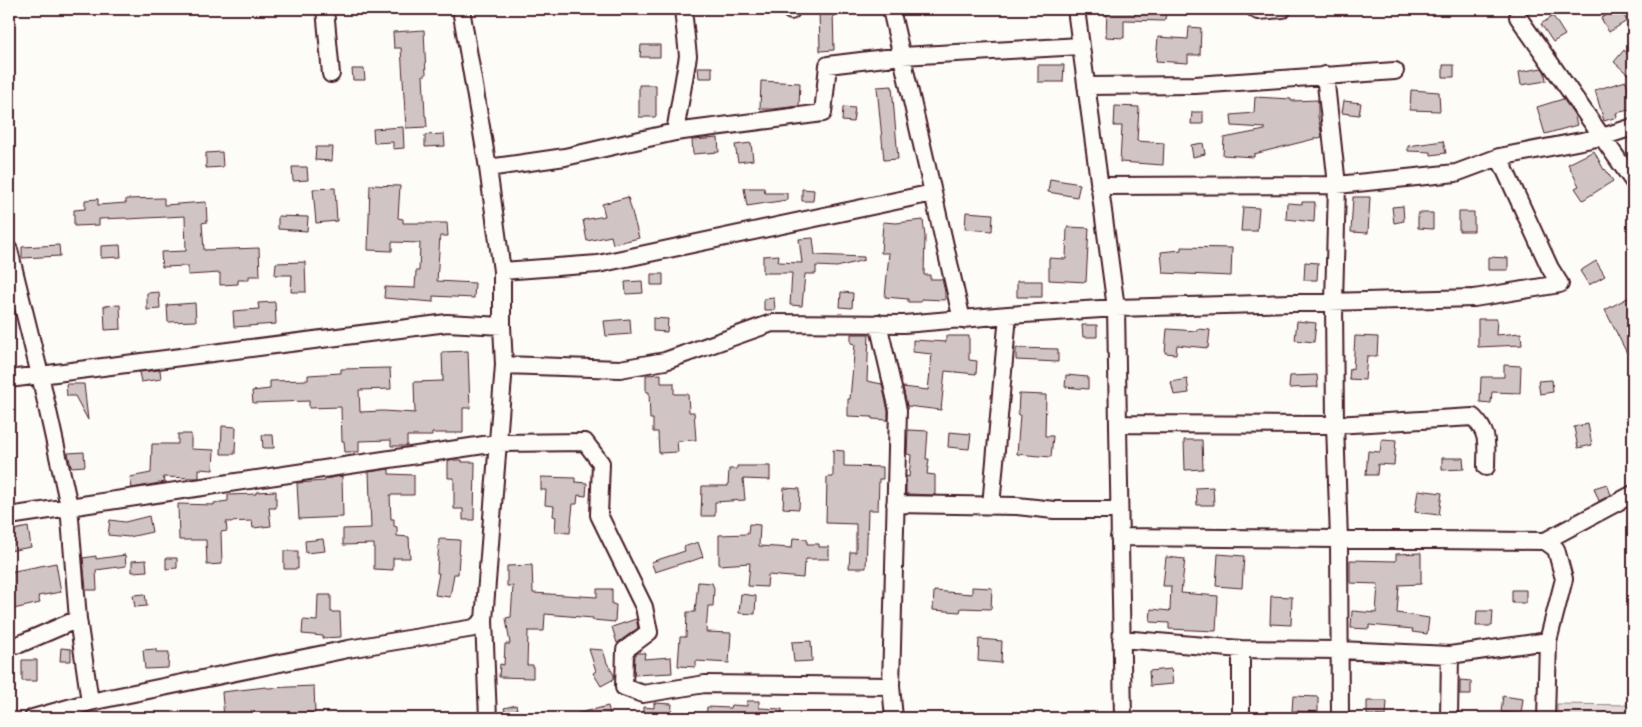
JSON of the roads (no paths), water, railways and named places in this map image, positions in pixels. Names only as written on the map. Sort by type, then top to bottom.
[{"type":"street","points":[[324,9],[331,74]]},
{"type":"street","points":[[461,9],[488,168],[502,271],[504,365],[484,620],[488,718]]},
{"type":"street","points":[[675,132],[688,56],[683,9]]},
{"type":"street","points":[[891,9],[962,320]]},
{"type":"street","points":[[1076,9],[1116,308],[1123,718]]},
{"type":"street","points":[[1255,9],[1258,11],[1283,9]]},
{"type":"street","points":[[1518,17],[1633,181]]},
{"type":"street","points":[[488,168],[565,157],[675,132],[823,113],[828,65],[902,56],[1080,46]]},
{"type":"street","points":[[1086,86],[1195,84],[1394,71]]},
{"type":"street","points":[[1325,75],[1337,184],[1334,302],[1335,425],[1339,539],[1340,718]]},
{"type":"street","points":[[1099,186],[1337,184],[1456,173],[1499,157],[1602,137],[1633,127]]},
{"type":"street","points":[[504,365],[620,369],[665,361],[772,323],[904,324],[1116,308],[1474,298],[1560,284],[1550,268],[1499,157]]},
{"type":"street","points":[[502,271],[598,264],[933,193]]},
{"type":"street","points":[[9,250],[40,375],[69,506],[78,619],[90,702]]},
{"type":"street","points":[[991,506],[1008,315]]},
{"type":"street","points":[[9,379],[447,322],[502,326]]},
{"type":"street","points":[[878,323],[898,410],[891,686],[894,718]]},
{"type":"street","points":[[1118,424],[1335,425],[1473,417],[1482,426],[1486,439],[1486,467]]},
{"type":"street","points":[[9,516],[497,444],[585,442],[601,463],[598,515],[644,607],[650,632],[625,650],[624,687],[643,694],[705,684],[891,686]]},
{"type":"street","points":[[1120,537],[1546,541],[1633,494]]},
{"type":"street","points":[[895,504],[1017,506],[1054,510],[1119,510]]},
{"type":"street","points":[[1546,541],[1556,549],[1564,579],[1548,641],[1546,718]]},
{"type":"street","points":[[9,646],[20,644],[78,619]]},
{"type":"street","points":[[33,718],[90,702],[348,649],[474,628],[484,620]]},
{"type":"street","points":[[1121,639],[1241,649],[1339,650],[1450,655],[1548,641]]},
{"type":"street","points":[[1241,649],[1241,718]]},
{"type":"street","points":[[1449,718],[1450,655]]}]
